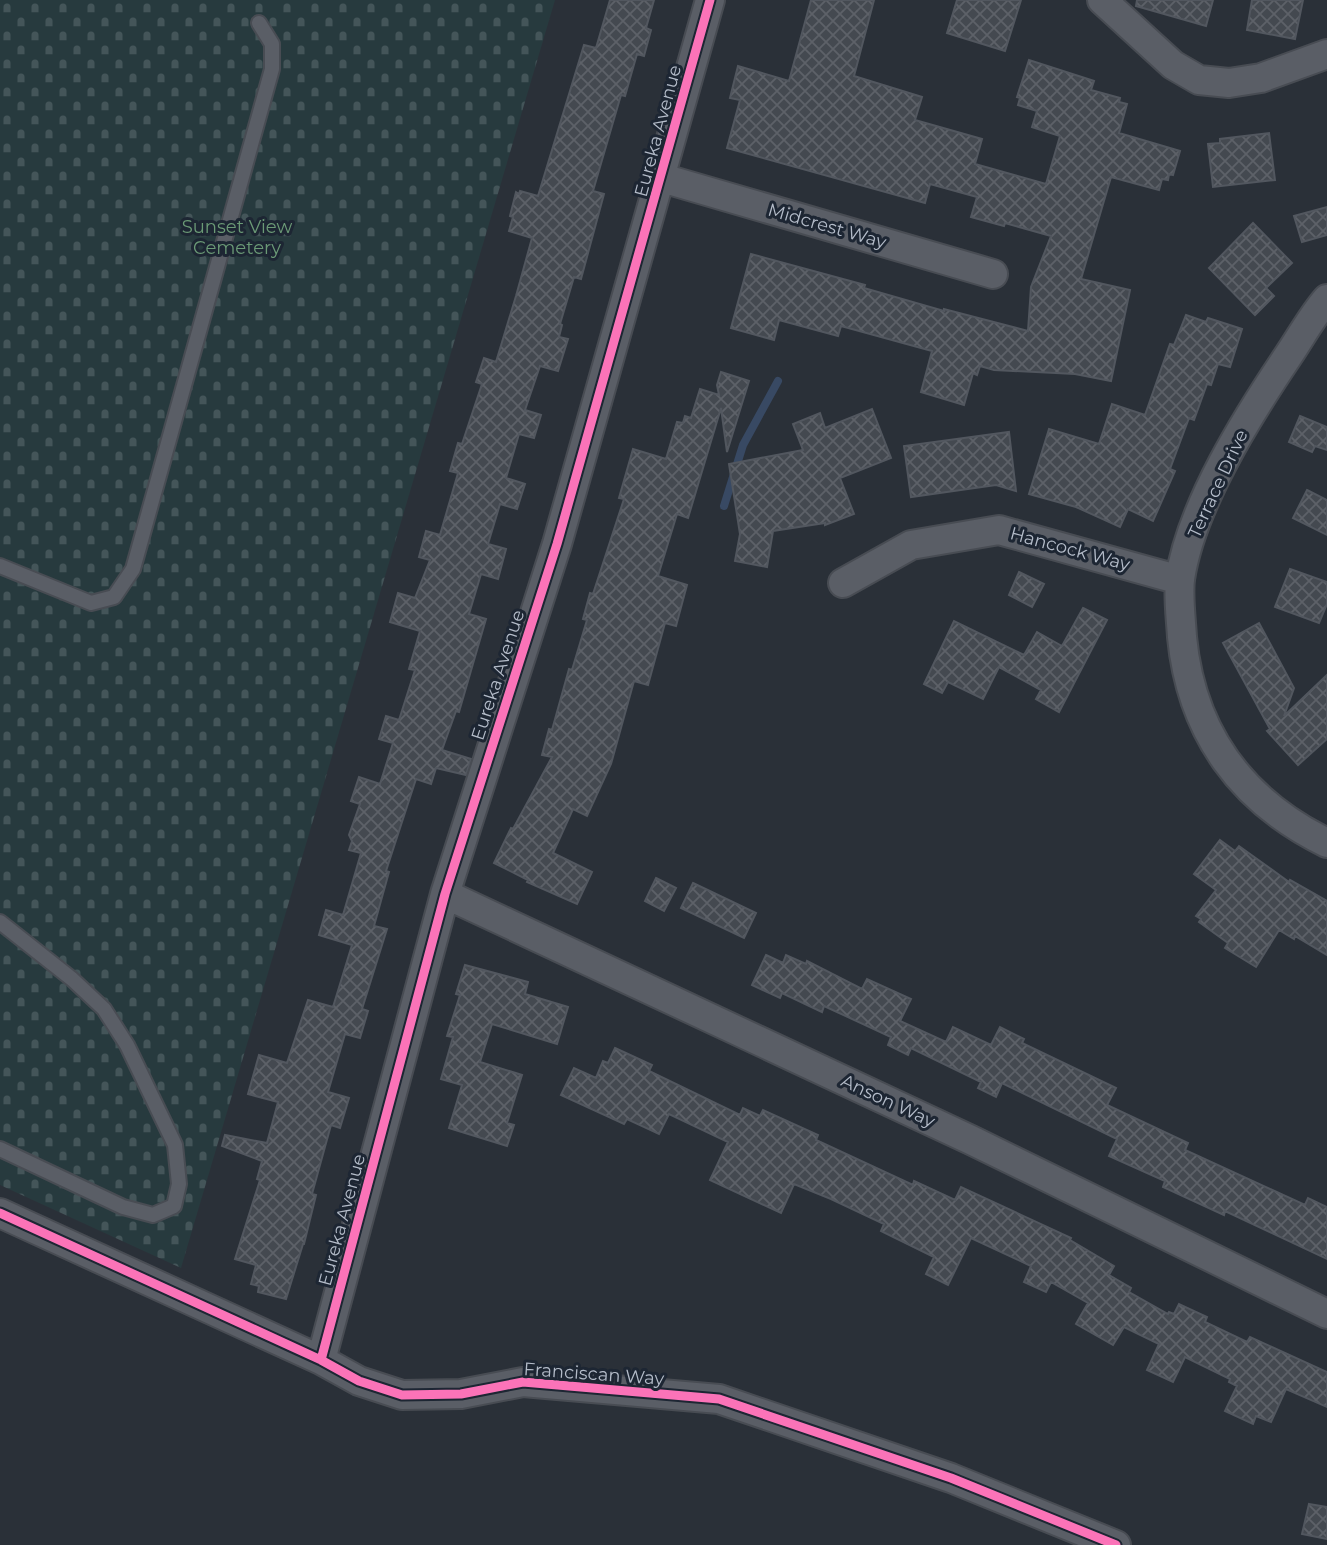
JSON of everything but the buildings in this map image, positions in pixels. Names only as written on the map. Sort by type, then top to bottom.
[{"type":"street","name":"Eureka Avenue","points":[[321,1360],[445,894],[556,544],[662,178],[710,0]]},
{"type":"street","points":[[1102,0],[1173,65],[1199,80],[1229,83],[1261,78],[1327,54]]},
{"type":"street","name":"Midcrest Way","points":[[662,178],[993,274]]},
{"type":"street","name":"Terrace Drive","points":[[1325,304],[1269,385],[1223,464],[1195,524],[1180,580],[1185,666],[1197,709],[1217,751],[1265,804],[1298,829],[1327,843]]},
{"type":"street","name":"Hancock Way","points":[[843,583],[911,545],[999,530],[1180,580]]},
{"type":"street","name":"Anson Way","points":[[445,894],[959,1134],[1327,1314]]},
{"type":"street","name":"Franciscan Way","points":[[0,1213],[321,1360],[359,1381],[402,1395],[461,1394],[523,1382],[719,1399],[951,1478],[1116,1545]]},
{"type":"lane","points":[[0,566],[91,604],[114,597],[133,569],[272,69],[272,44],[259,23]]},
{"type":"lane","points":[[0,922],[72,979],[104,1009],[127,1045],[175,1145],[179,1184],[174,1206],[153,1215],[123,1207],[0,1149]]},
{"type":"green space","name":"Sunset View Cemetery","points":[[0,0],[555,0],[181,1268],[0,1185]]},
{"type":"waterway","points":[[724,506],[743,445],[778,381]]},
{"type":"cycle path","points":[[321,1360],[445,894],[557,544],[710,0]]},
{"type":"cycle path","points":[[0,1213],[321,1360],[359,1381],[402,1395],[461,1394],[523,1382],[719,1399],[951,1478],[1116,1545]]}]
